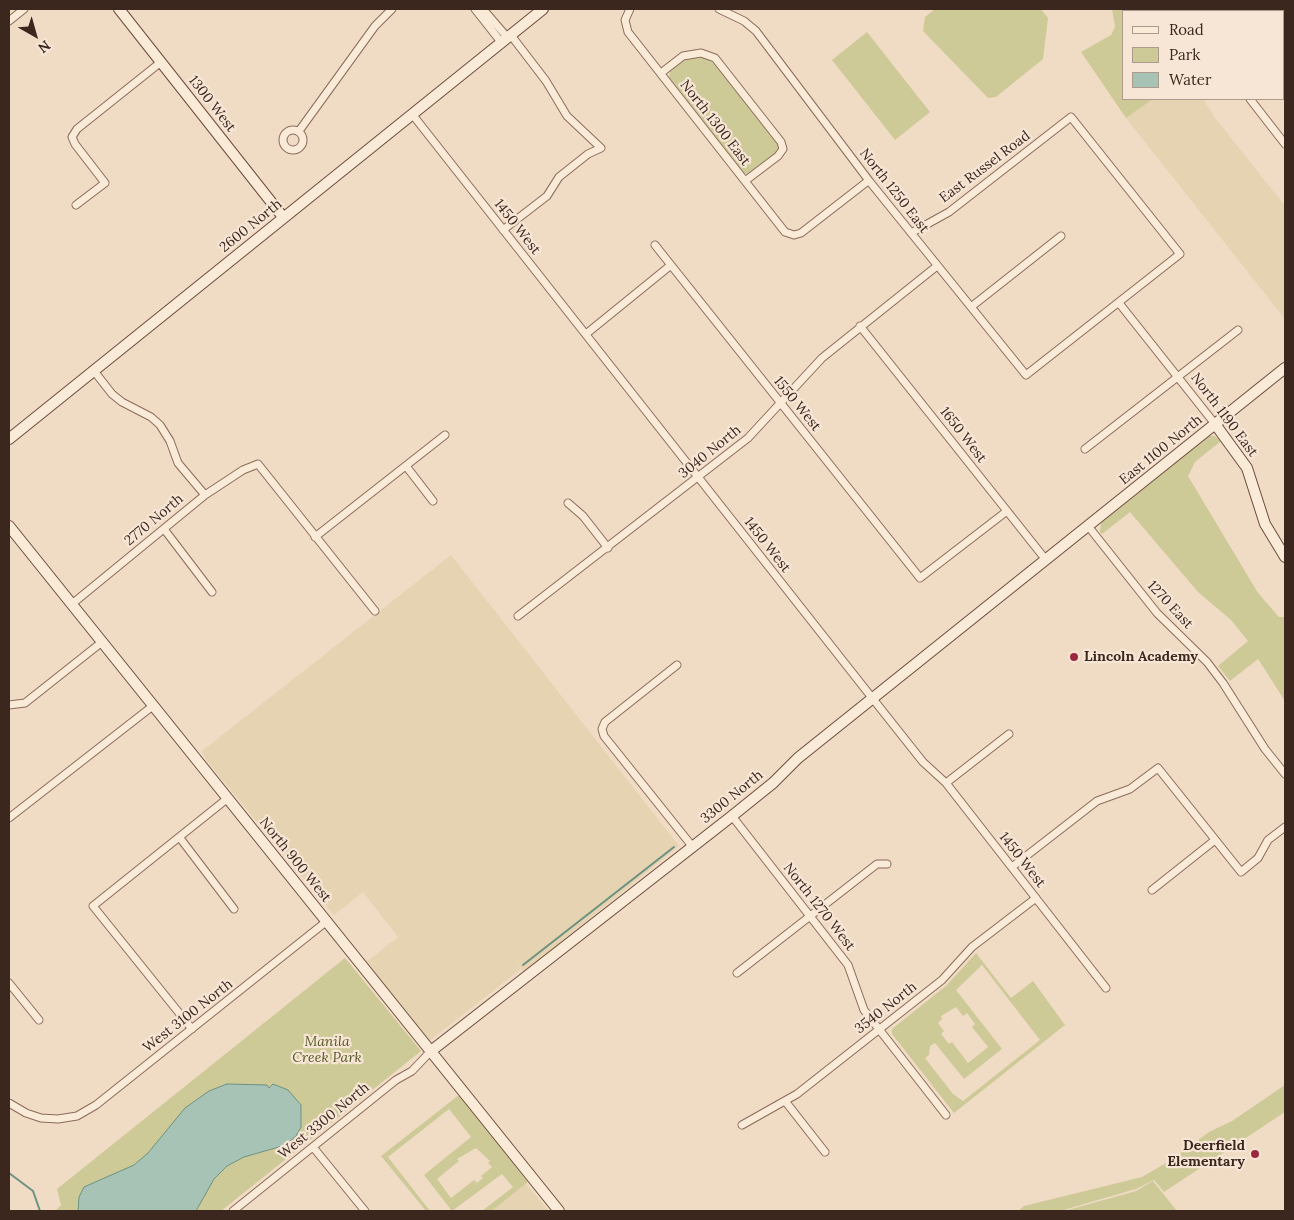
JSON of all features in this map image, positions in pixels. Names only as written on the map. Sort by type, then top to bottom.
[{"type":"street","points":[[9,21],[24,9]]},
{"type":"street","name":"1300 West","points":[[119,9],[283,217]]},
{"type":"street","points":[[299,131],[375,26],[392,9]]},
{"type":"street","points":[[474,9],[506,38]]},
{"type":"street","points":[[483,9],[506,38],[546,82],[566,116],[601,148],[588,154],[559,177],[547,196],[503,230]]},
{"type":"street","name":"2600 North","points":[[9,439],[543,9]]},
{"type":"street","name":"North 1300 East","points":[[630,9],[625,20],[628,32],[785,232],[794,235],[801,233],[868,180]]},
{"type":"street","name":"North 1250 East","points":[[719,9],[744,21],[756,31],[868,180],[1026,375],[1119,303]]},
{"type":"street","points":[[661,73],[683,56],[701,53],[715,58],[782,142],[783,149],[778,156],[745,181]]},
{"type":"street","points":[[76,205],[104,183],[75,144],[72,137],[77,129],[161,62]]},
{"type":"street","points":[[1251,100],[1285,144]]},
{"type":"street","name":"1450 West","points":[[412,114],[923,762],[946,784],[1106,988]]},
{"type":"street","name":"East Russel Road","points":[[911,233],[949,212],[1071,117],[1180,254],[1119,303]]},
{"type":"street","points":[[971,307],[1061,236]]},
{"type":"street","name":"1550 West","points":[[655,245],[920,578],[1007,511]]},
{"type":"street","points":[[586,334],[671,266]]},
{"type":"street","name":"3040 North","points":[[518,616],[748,438],[822,358],[936,266]]},
{"type":"street","name":"North 1190 East","points":[[1119,303],[1178,376],[1247,468],[1265,524],[1285,557]]},
{"type":"street","name":"1650 West","points":[[860,326],[1007,511],[1050,557]]},
{"type":"street","points":[[1085,448],[1238,330]]},
{"type":"street","name":"East 1100 North","points":[[1050,557],[1285,368]]},
{"type":"street","points":[[94,371],[112,394],[122,402],[151,417],[160,425],[170,441],[178,463],[204,495]]},
{"type":"street","points":[[375,612],[315,537],[445,435]]},
{"type":"street","name":"2770 North","points":[[72,604],[204,495],[244,470],[258,464],[315,537]]},
{"type":"street","points":[[406,466],[433,501]]},
{"type":"street","points":[[568,503],[583,516],[608,548]]},
{"type":"street","name":"North 900 West","points":[[9,526],[560,1211]]},
{"type":"street","name":"1270 East","points":[[1088,526],[1157,613],[1207,662],[1228,690],[1265,749],[1285,774]]},
{"type":"street","points":[[164,529],[212,592]]},
{"type":"street","name":"3300 North","points":[[431,1051],[732,816],[773,783],[798,758],[1050,557]]},
{"type":"street","points":[[9,705],[25,703],[102,642]]},
{"type":"street","points":[[677,665],[605,722],[602,729],[604,736],[692,846]]},
{"type":"street","points":[[9,818],[154,705]]},
{"type":"street","points":[[946,784],[1009,734]]},
{"type":"street","points":[[1012,867],[1097,801],[1130,789],[1158,768],[1241,872],[1258,858],[1268,840],[1285,827]]},
{"type":"street","points":[[192,1030],[93,906],[228,798]]},
{"type":"street","name":"North 1270 West","points":[[732,816],[848,964],[864,1010],[946,1115]]},
{"type":"street","points":[[180,838],[234,909]]},
{"type":"street","points":[[1152,890],[1215,840]]},
{"type":"street","points":[[737,973],[877,864],[887,864]]},
{"type":"street","name":"3540 North","points":[[742,1125],[797,1094],[942,980],[972,947],[1036,898]]},
{"type":"street","name":"West 3100 North","points":[[9,1103],[26,1113],[58,1120],[77,1116],[96,1105],[327,921]]},
{"type":"street","points":[[9,983],[39,1020]]},
{"type":"street","name":"West 3300 North","points":[[233,1211],[396,1080],[412,1071],[416,1064],[431,1051]]},
{"type":"street","points":[[784,1101],[825,1152]]},
{"type":"street","points":[[313,1147],[365,1211]]},
{"type":"shaded area","points":[[1152,100],[1204,100],[1215,118],[1285,206],[1285,319],[1126,118]]},
{"type":"shaded area","points":[[451,555],[679,846],[524,972],[511,955],[521,969],[429,1041],[366,962],[398,937],[363,892],[334,915],[206,760],[202,751]]},
{"type":"shaded area","points":[[526,1184],[549,1211],[492,1211]]},
{"type":"green space","points":[[935,9],[1041,9],[1048,18],[1043,59],[996,97],[988,98],[923,31],[925,17]]},
{"type":"green space","points":[[1112,9],[1262,9],[1122,10],[1122,100],[1152,100],[1126,118],[1081,52],[1111,35],[1115,27]]},
{"type":"green space","points":[[867,32],[930,112],[895,140],[832,60]]},
{"type":"green space","points":[[697,57],[705,58],[719,67],[779,144],[779,150],[748,174],[744,173],[669,77],[670,71],[683,61]]},
{"type":"green space","points":[[1209,436],[1214,436],[1221,441],[1195,462],[1188,476],[1258,593],[1279,617],[1285,617],[1285,701],[1258,659],[1230,681],[1218,666],[1248,641],[1231,620],[1198,592],[1130,512],[1102,534],[1100,532],[1101,523]]},
{"type":"green space","points":[[976,953],[1011,998],[1033,981],[1065,1025],[954,1113],[892,1034],[892,1029],[947,985]],"holes":[[[982,965],[1040,1040],[963,1101],[953,1094],[925,1058],[929,1055],[930,1046],[935,1043],[964,1079],[1002,1049],[956,990]],[[956,1007],[963,1016],[967,1013],[975,1024],[972,1027],[988,1047],[968,1063],[952,1042],[949,1044],[941,1034],[944,1031],[938,1023],[942,1019],[941,1016]]]},
{"type":"green space","name":"Manila Creek Park","points":[[345,958],[421,1051],[221,1211],[55,1211],[61,1205],[57,1189]]},
{"type":"green space","points":[[1285,1085],[1285,1112],[1164,1192],[1154,1180],[1136,1189],[1060,1211],[1018,1211],[1024,1206],[1142,1177],[1173,1159],[1209,1132],[1232,1121]]},
{"type":"green space","points":[[459,1095],[528,1182],[492,1211],[482,1211],[513,1187],[502,1174],[452,1211],[424,1175],[471,1137],[449,1109],[388,1157],[430,1211],[426,1211],[381,1156]],"holes":[[[476,1148],[490,1161],[488,1163],[492,1167],[481,1176],[483,1178],[477,1183],[474,1180],[451,1198],[437,1179],[459,1161],[457,1159]]]},
{"type":"green space","points":[[1153,1181],[1177,1211],[1064,1211],[1136,1191]]},
{"type":"water","points":[[227,1084],[267,1085],[269,1088],[273,1084],[288,1090],[301,1105],[301,1127],[296,1136],[286,1145],[244,1157],[227,1166],[214,1179],[196,1211],[78,1211],[79,1197],[84,1187],[134,1165],[148,1153],[185,1108],[209,1091]]},
{"type":"waterway","points":[[523,965],[674,847]]},
{"type":"waterway","points":[[9,1173],[33,1191],[40,1211]]},
{"type":"place","name":"Lincoln Academy","points":[[1074,657]]},
{"type":"place","name":"Deerfield Elementary","points":[[1255,1154]]}]
